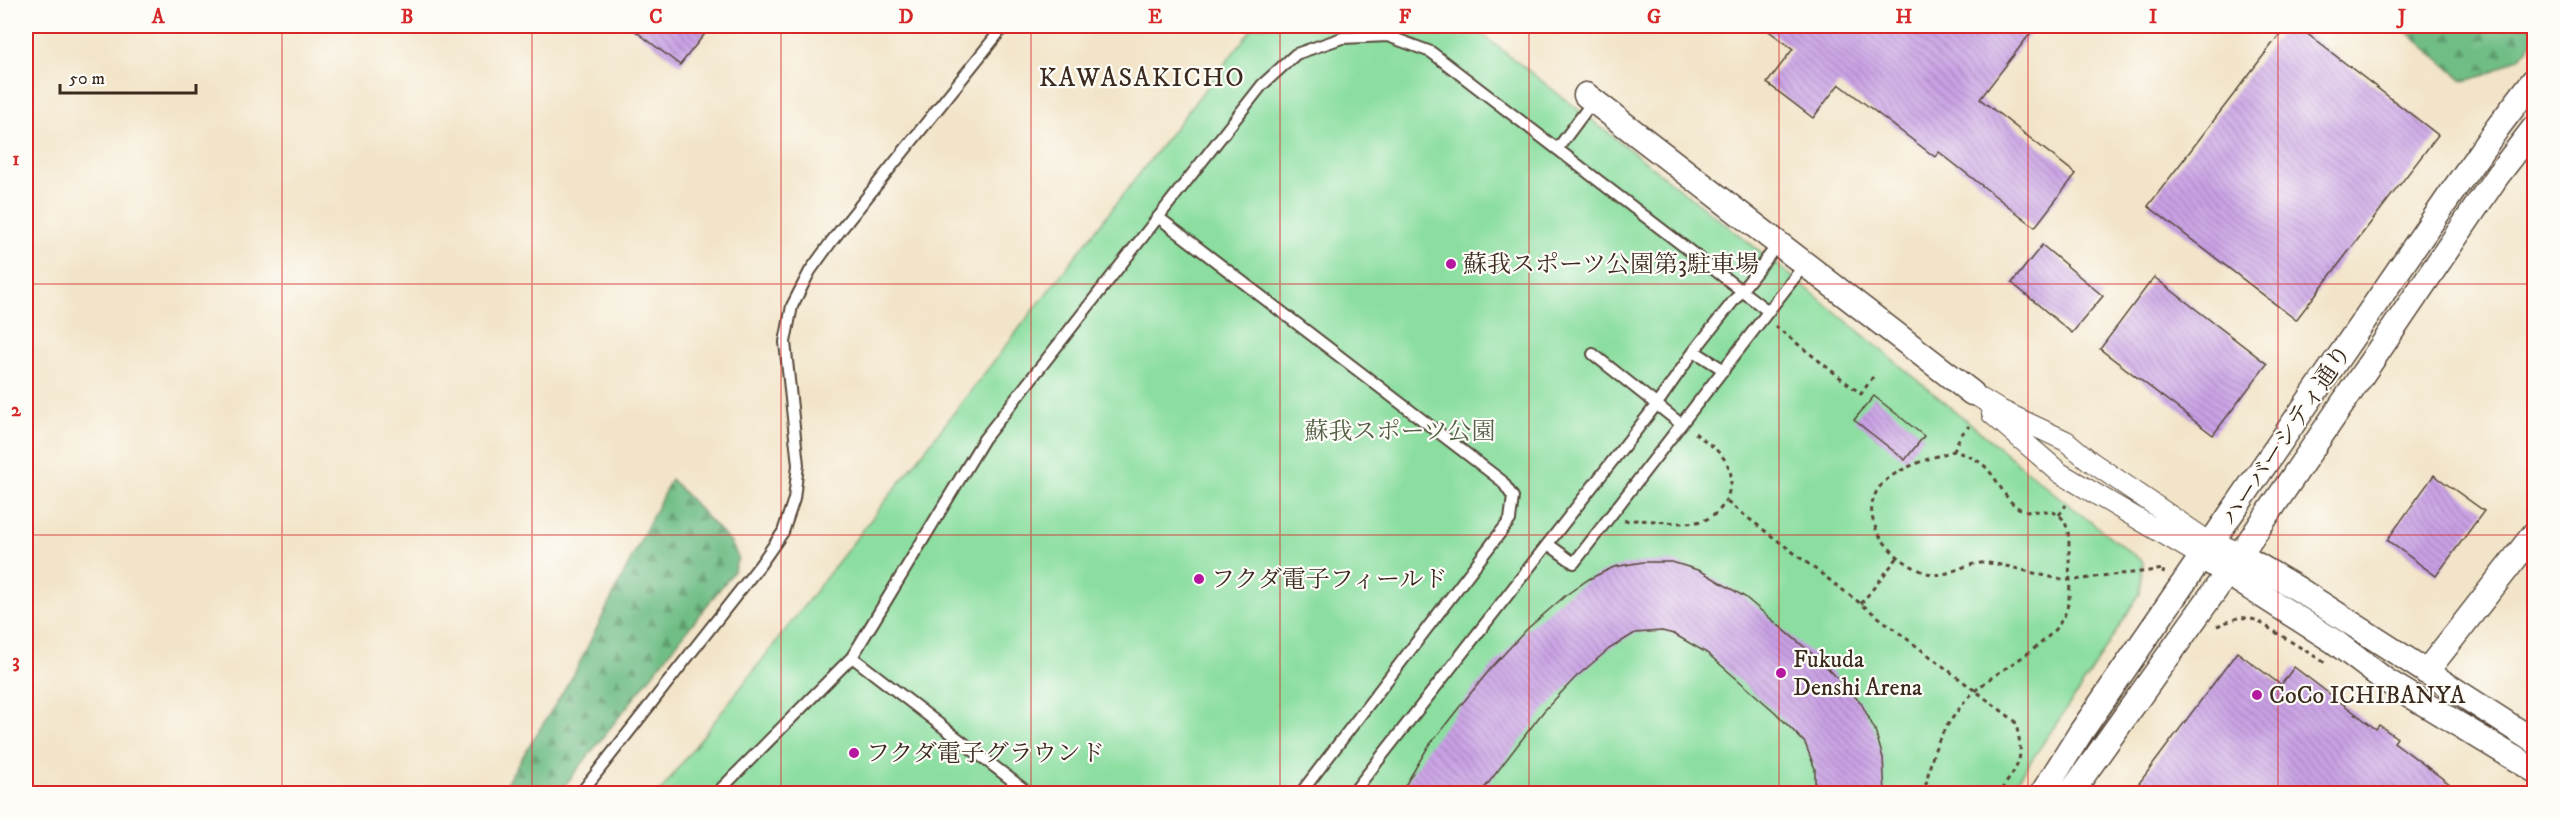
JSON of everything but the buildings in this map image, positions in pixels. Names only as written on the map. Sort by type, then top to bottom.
[{"type":"street","name":"ハーバーシティ通り","points":[[2042,794],[2455,188],[2535,80]]},
{"type":"street","points":[[1590,98],[1972,393],[1998,409],[2066,441],[2207,550]]},
{"type":"street","name":"ハーバーシティ通り","points":[[2070,794],[2233,564],[2497,176],[2535,128]]},
{"type":"street","points":[[1972,393],[1992,414],[2050,464],[2426,672],[2535,741]]},
{"type":"street","points":[[2050,464],[2049,448],[2057,441],[2066,441]]},
{"type":"street","points":[[2426,672],[2535,534]]},
{"type":"street","points":[[2233,564],[2385,680],[2535,770]]},
{"type":"lane","points":[[580,794],[760,565],[783,532],[794,499],[798,465],[785,342],[792,306],[810,271],[1004,26]]},
{"type":"lane","points":[[716,794],[852,657],[984,439],[1262,85],[1296,54],[1342,38],[1388,36],[1431,52],[1741,291],[1766,314]]},
{"type":"lane","points":[[1558,148],[1590,98]]},
{"type":"lane","points":[[1158,217],[1502,481],[1513,497],[1510,520],[1300,794]]},
{"type":"lane","points":[[1352,794],[1657,404],[1694,351],[1779,243]]},
{"type":"lane","points":[[1548,544],[1574,563],[1805,264]]},
{"type":"lane","points":[[1694,351],[1724,370]]},
{"type":"lane","points":[[1593,354],[1681,423]]},
{"type":"lane","points":[[852,657],[1030,794]]},
{"type":"path","points":[[1766,314],[1861,394],[1875,374]]},
{"type":"path","points":[[1604,524],[1634,519],[1696,523],[1716,516],[1727,502],[1732,483],[1731,468],[1711,445],[1681,423]]},
{"type":"path","points":[[1954,451],[1960,436],[1969,426]]},
{"type":"path","points":[[1924,794],[1932,754],[1946,727],[1975,691],[2044,639],[2062,618],[2068,601],[2070,580],[2067,532],[2064,521],[2059,515],[2021,510],[2013,504],[1988,469],[1979,462],[1954,451],[1922,461],[1886,480],[1878,489],[1872,507],[1875,528],[1886,546],[1898,557],[1916,569],[1932,575],[1946,575],[1964,566],[1987,563],[2070,580],[2164,569]]},
{"type":"path","points":[[1727,502],[2015,722],[2022,747],[2018,764],[1998,794]]},
{"type":"path","points":[[2059,515],[2066,505]]},
{"type":"path","points":[[1861,604],[1898,557]]},
{"type":"path","points":[[2213,630],[2220,624],[2240,616],[2256,620],[2336,670]]},
{"type":"green space","name":"蘇我スポーツ公園","points":[[1254,26],[1471,26],[1798,281],[2065,502],[2143,562],[2140,593],[2086,680],[2009,793],[658,794]]},
{"type":"green space","points":[[2400,26],[2534,26],[2534,40],[2519,58],[2486,75],[2464,81]]},
{"type":"green space","points":[[671,479],[731,543],[738,557],[734,571],[559,793],[500,793],[573,676]]},
{"type":"place","name":"蘇我スポーツ公園第3駐車場","points":[[1451,264]]},
{"type":"place","name":"フクダ電子フィールド","points":[[1199,579]]},
{"type":"place","name":"Fukuda Denshi Arena","points":[[1781,673]]},
{"type":"place","name":"CoCo ICHIBANYA","points":[[2257,695]]},
{"type":"place","name":"フクダ電子グラウンド","points":[[854,753]]},
{"type":"district","name":"KAWASAKICHO","points":[[1142,77]]}]
